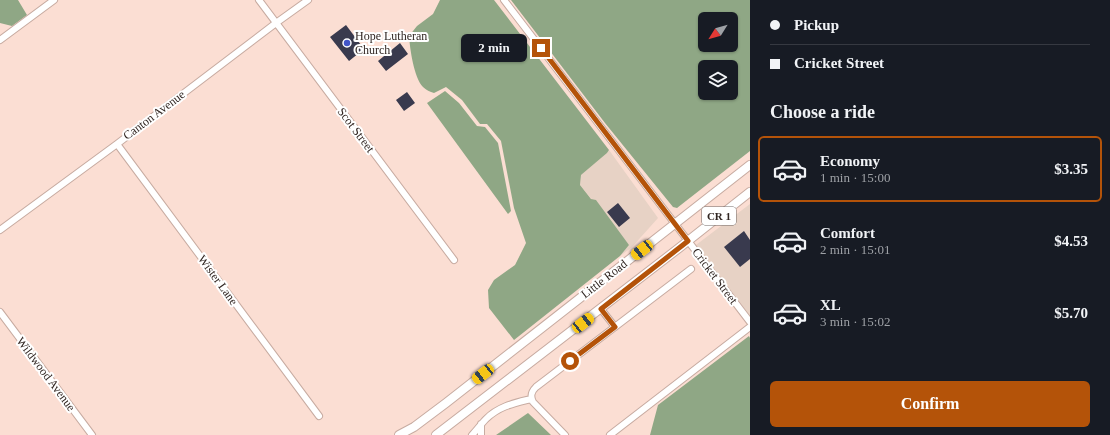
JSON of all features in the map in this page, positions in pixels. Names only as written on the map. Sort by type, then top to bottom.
[{"type":"main road","name":"Little Road","points":[[399,435],[414,427],[446,403],[750,165]]},
{"type":"main road","name":"Little Road","points":[[436,435],[601,309],[750,192]]},
{"type":"street","points":[[0,40],[54,0]]},
{"type":"street","name":"Scot Street","points":[[259,0],[454,260]]},
{"type":"street","name":"Canton Avenue","points":[[0,230],[308,0]]},
{"type":"street","name":"Cricket Street","points":[[504,0],[750,322]]},
{"type":"street","name":"Wister Lane","points":[[117,144],[319,416]]},
{"type":"street","points":[[565,435],[533,402],[531,399],[532,391],[691,269]]},
{"type":"street","points":[[601,309],[615,327]]},
{"type":"street","name":"Wildwood Avenue","points":[[0,312],[92,435]]},
{"type":"street","points":[[610,435],[750,327]]},
{"type":"street","points":[[472,435],[492,413],[508,405],[531,399]]},
{"type":"street","points":[[481,435],[482,424]]},
{"type":"shaded area","points":[[609,150],[658,218],[632,247],[620,256],[629,245],[580,185],[581,175]]},
{"type":"shaded area","points":[[750,204],[750,316],[696,245]]},
{"type":"green space","points":[[0,0],[18,0],[27,15],[12,26],[0,23]]},
{"type":"green space","points":[[440,0],[494,0],[609,150],[581,175],[580,185],[591,199],[596,200],[629,245],[620,256],[514,340],[489,308],[488,290],[494,280],[515,265],[526,243],[514,208],[501,141],[487,124],[480,124],[462,100],[446,87],[434,93],[424,88],[417,77],[413,63],[409,36],[417,26],[433,14]]},
{"type":"green space","points":[[511,0],[750,0],[750,151],[677,208],[673,207],[605,123]]},
{"type":"green space","points":[[445,91],[459,103],[477,126],[485,127],[498,143],[511,211],[508,214],[427,103]]},
{"type":"green space","points":[[749,336],[750,435],[650,435],[658,405]]},
{"type":"green space","points":[[528,413],[551,435],[496,435]]},
{"type":"building","name":"Hope Lutheran Church","points":[[346,25],[364,49],[349,61],[330,37]]},
{"type":"building","points":[[400,43],[408,54],[386,71],[378,61]]},
{"type":"building","points":[[407,92],[415,103],[404,111],[396,100]]},
{"type":"building","points":[[618,203],[630,218],[619,227],[607,212]]},
{"type":"building","points":[[744,231],[750,240],[750,259],[740,267],[724,247]]},
{"type":"place","name":"Hope Lutheran Church","points":[[347,43]]},
{"type":"route","points":[[541,48],[688,241],[601,309],[615,327],[570,361]]}]
